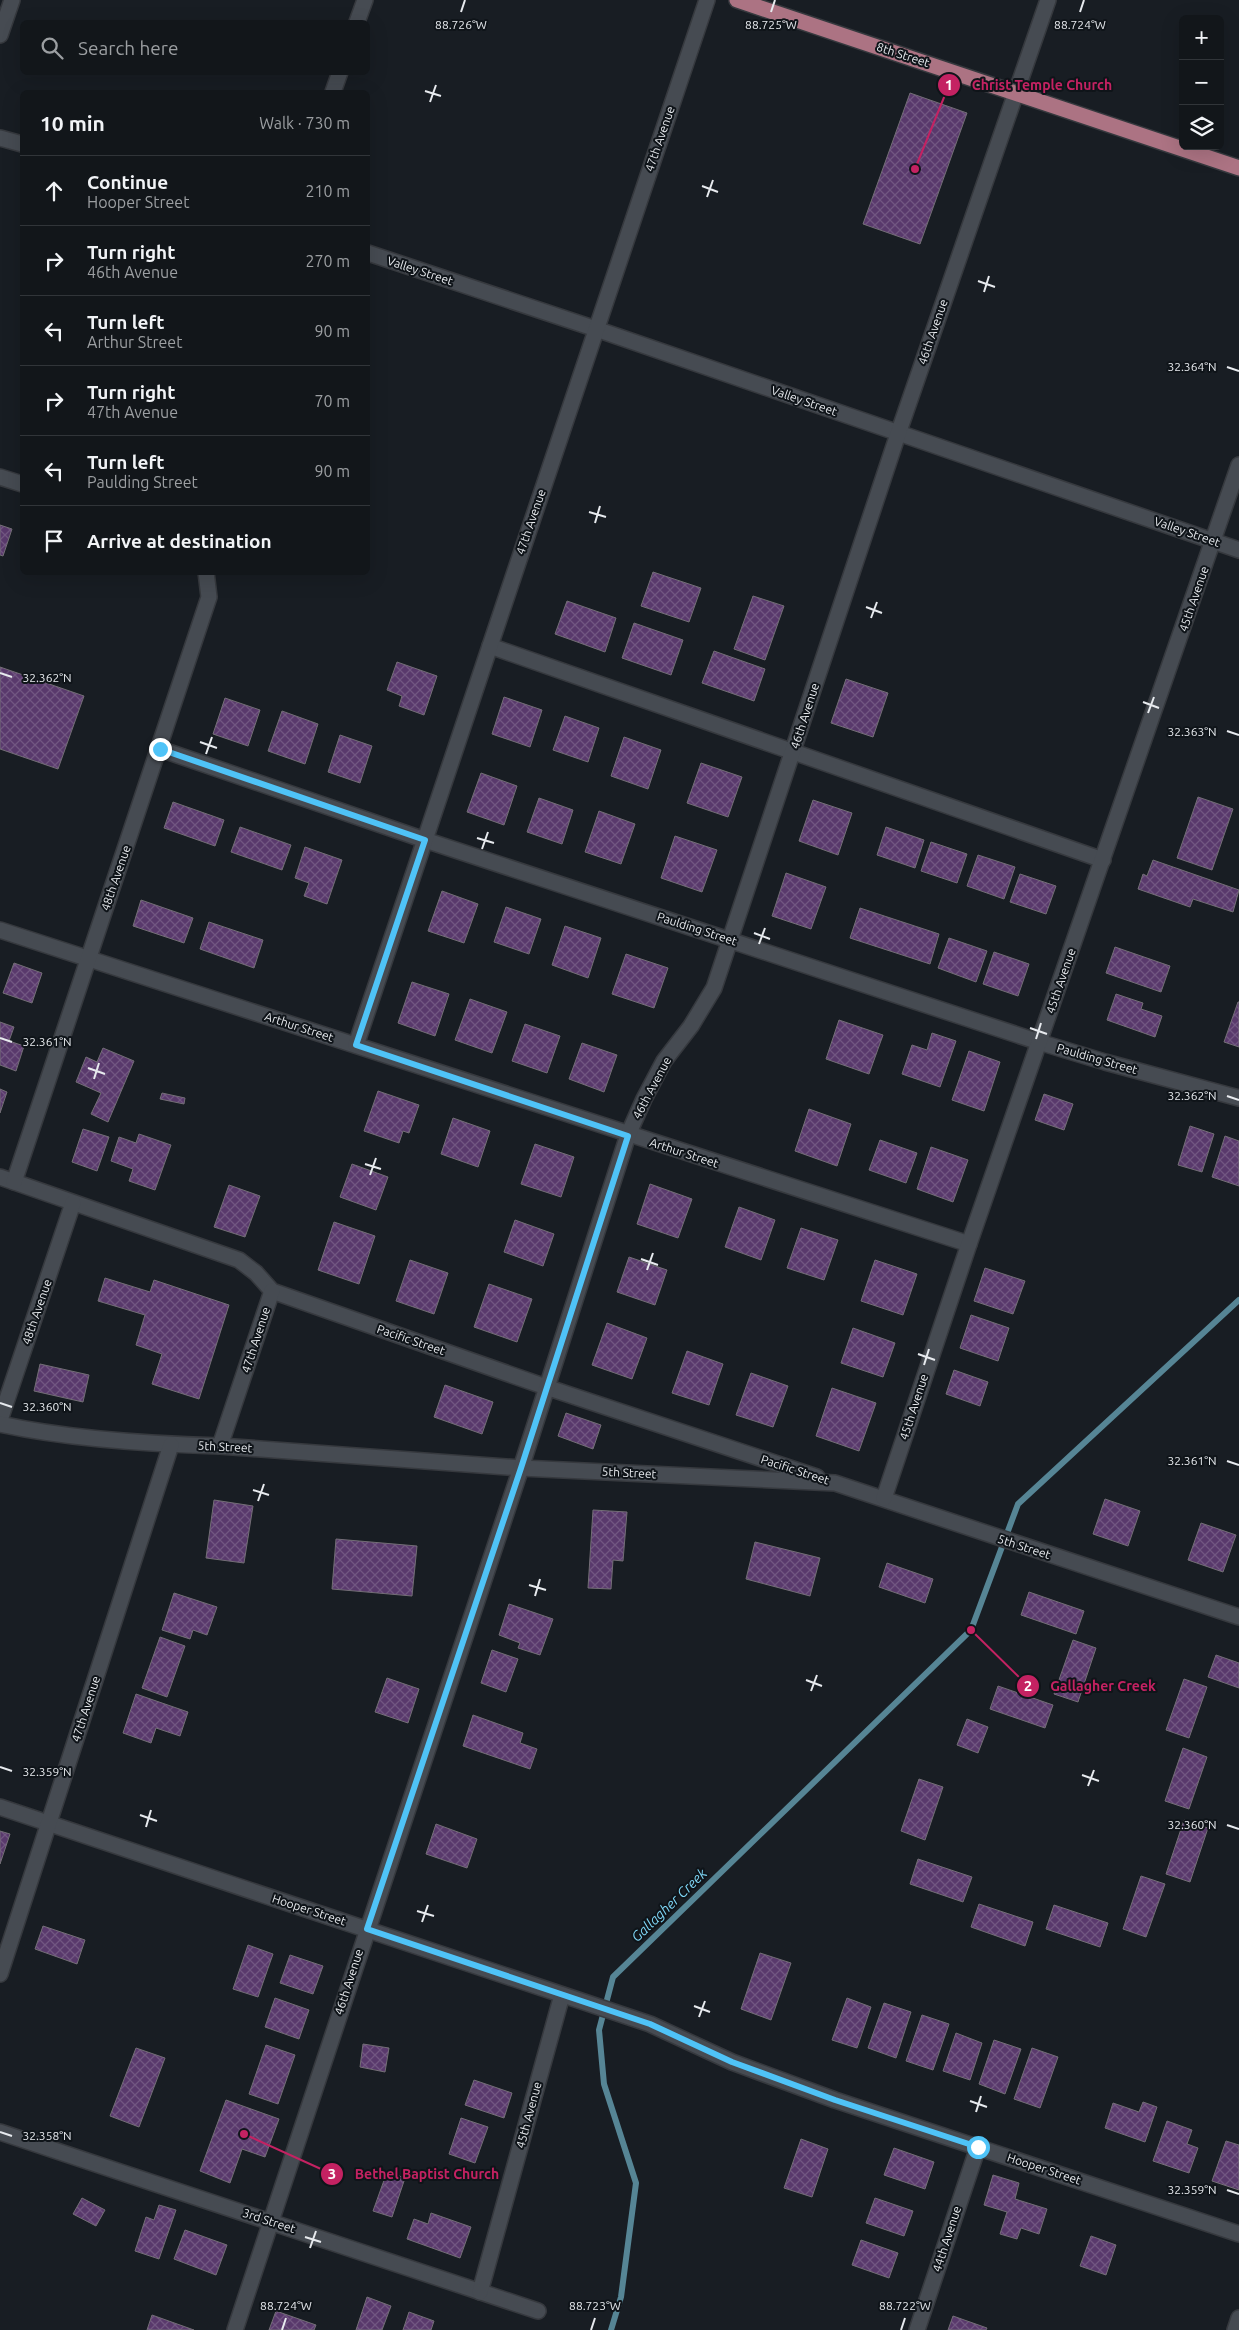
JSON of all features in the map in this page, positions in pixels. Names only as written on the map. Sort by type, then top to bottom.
[{"type":"main road","name":"8th Street","points":[[737,0],[1239,168]]},
{"type":"street","points":[[0,35],[12,0]]},
{"type":"street","points":[[358,20],[365,0]]},
{"type":"street","name":"47th Avenue","points":[[356,1045],[707,0]]},
{"type":"street","name":"46th Avenue","points":[[235,2330],[521,1468],[628,1136],[644,1099],[664,1061],[690,1026],[714,988],[898,434],[1048,0]]},
{"type":"street","points":[[334,90],[339,75]]},
{"type":"street","points":[[0,138],[20,143]]},
{"type":"street","name":"Valley Street","points":[[370,254],[596,329],[1239,550]]},
{"type":"street","name":"45th Avenue","points":[[884,1498],[968,1244],[1214,542],[1239,465]]},
{"type":"street","points":[[0,477],[20,483]]},
{"type":"street","name":"48th Avenue","points":[[7,1179],[89,960],[160,749],[209,597],[206,575]]},
{"type":"street","points":[[490,646],[1103,860]]},
{"type":"street","name":"Paulding Street","points":[[160,749],[425,840],[1040,1042],[1105,1062],[1239,1098]]},
{"type":"street","name":"Arthur Street","points":[[0,930],[356,1045],[628,1136],[968,1244]]},
{"type":"street","name":"Pacific Street","points":[[7,1179],[240,1260],[256,1273],[272,1291],[546,1387],[835,1483]]},
{"type":"street","name":"48th Avenue","points":[[0,1422],[73,1203]]},
{"type":"street","name":"47th Avenue","points":[[220,1446],[272,1291]]},
{"type":"street","name":"5th Street","points":[[0,1422],[30,1430],[171,1445],[220,1446],[521,1468],[835,1483],[1239,1617]]},
{"type":"street","name":"47th Avenue","points":[[0,1974],[171,1445]]},
{"type":"street","name":"Hooper Street","points":[[0,1807],[650,2024],[742,2065],[835,2100],[1239,2234]]},
{"type":"street","name":"45th Avenue","points":[[480,2292],[562,1995]]},
{"type":"street","name":"3rd Street","points":[[0,2132],[538,2311]]},
{"type":"street","name":"44th Avenue","points":[[917,2330],[978,2147]]},
{"type":"street","points":[[1235,2330],[1239,2318]]},
{"type":"building","points":[[910,93],[967,113],[920,244],[863,224]]},
{"type":"building","points":[[0,525],[12,529],[3,556],[0,555]]},
{"type":"building","points":[[653,572],[701,588],[689,622],[641,606]]},
{"type":"building","points":[[753,596],[784,606],[765,660],[734,649]]},
{"type":"building","points":[[567,601],[616,618],[605,652],[555,634]]},
{"type":"building","points":[[634,623],[683,640],[671,675],[622,658]]},
{"type":"building","points":[[714,651],[765,669],[754,701],[702,683]]},
{"type":"building","points":[[397,662],[437,676],[424,715],[399,706],[402,696],[387,690]]},
{"type":"building","points":[[0,667],[84,696],[58,769],[0,749]]},
{"type":"building","points":[[846,679],[888,693],[873,737],[831,723]]},
{"type":"building","points":[[504,697],[542,710],[530,747],[492,734]]},
{"type":"building","points":[[225,698],[260,710],[248,746],[213,734]]},
{"type":"building","points":[[282,711],[318,724],[305,764],[268,751]]},
{"type":"building","points":[[565,716],[599,728],[588,762],[553,750]]},
{"type":"building","points":[[340,735],[372,746],[360,783],[328,772]]},
{"type":"building","points":[[624,737],[661,750],[648,789],[611,776]]},
{"type":"building","points":[[701,763],[742,777],[728,817],[687,803]]},
{"type":"building","points":[[481,773],[517,786],[504,825],[467,812]]},
{"type":"building","points":[[1198,797],[1233,809],[1212,870],[1177,858]]},
{"type":"building","points":[[539,798],[573,810],[562,844],[527,832]]},
{"type":"building","points":[[813,800],[852,813],[838,855],[799,841]]},
{"type":"building","points":[[173,802],[224,820],[215,846],[164,828]]},
{"type":"building","points":[[599,811],[635,824],[621,864],[585,852]]},
{"type":"building","points":[[240,827],[291,845],[282,870],[231,852]]},
{"type":"building","points":[[886,827],[924,840],[915,868],[877,855]]},
{"type":"building","points":[[675,836],[717,850],[702,892],[661,878]]},
{"type":"building","points":[[931,842],[967,854],[957,883],[921,871]]},
{"type":"building","points":[[305,847],[342,860],[327,904],[304,896],[309,883],[295,878]]},
{"type":"building","points":[[978,855],[1015,867],[1004,899],[967,886]]},
{"type":"building","points":[[1153,860],[1239,890],[1233,912],[1193,899],[1190,907],[1138,889],[1143,874],[1147,876]]},
{"type":"building","points":[[786,873],[826,887],[811,929],[772,916]]},
{"type":"building","points":[[1020,874],[1056,886],[1046,914],[1010,902]]},
{"type":"building","points":[[442,891],[478,904],[464,943],[428,931]]},
{"type":"building","points":[[141,900],[193,918],[184,943],[133,926]]},
{"type":"building","points":[[506,907],[541,919],[529,954],[494,942]]},
{"type":"building","points":[[860,908],[939,934],[930,964],[850,938]]},
{"type":"building","points":[[209,922],[263,940],[254,968],[200,949]]},
{"type":"building","points":[[565,926],[601,938],[588,978],[552,965]]},
{"type":"building","points":[[949,938],[987,951],[976,982],[938,968]]},
{"type":"building","points":[[1115,947],[1170,966],[1161,992],[1106,973]]},
{"type":"building","points":[[994,952],[1029,964],[1018,996],[983,984]]},
{"type":"building","points":[[626,954],[668,968],[654,1008],[612,994]]},
{"type":"building","points":[[14,963],[42,973],[32,1003],[3,993]]},
{"type":"building","points":[[412,982],[449,994],[435,1036],[398,1023]]},
{"type":"building","points":[[1116,994],[1143,1003],[1141,1009],[1162,1016],[1155,1037],[1107,1020]]},
{"type":"building","points":[[470,999],[507,1012],[492,1053],[455,1040]]},
{"type":"building","points":[[1239,1002],[1239,1047],[1224,1042]]},
{"type":"building","points":[[839,1020],[883,1035],[869,1074],[826,1059]]},
{"type":"building","points":[[0,1022],[14,1027],[9,1041],[24,1046],[16,1071],[0,1065]]},
{"type":"building","points":[[525,1024],[560,1036],[547,1073],[512,1061]]},
{"type":"building","points":[[932,1033],[956,1041],[940,1087],[902,1074],[912,1045],[927,1050]]},
{"type":"building","points":[[582,1043],[617,1055],[604,1092],[569,1079]]},
{"type":"building","points":[[103,1048],[134,1061],[108,1122],[91,1114],[101,1093],[76,1082],[86,1057],[97,1062]]},
{"type":"building","points":[[969,1051],[1000,1062],[984,1111],[952,1100]]},
{"type":"building","points":[[0,1089],[7,1092],[0,1113]]},
{"type":"building","points":[[378,1091],[419,1105],[409,1133],[403,1131],[399,1143],[364,1131]]},
{"type":"building","points":[[162,1093],[185,1098],[184,1104],[160,1099]]},
{"type":"building","points":[[1044,1094],[1073,1104],[1064,1130],[1035,1120]]},
{"type":"building","points":[[809,1109],[851,1124],[837,1166],[795,1151]]},
{"type":"building","points":[[453,1118],[490,1131],[478,1167],[441,1154]]},
{"type":"building","points":[[1190,1126],[1214,1134],[1202,1172],[1178,1165]]},
{"type":"building","points":[[83,1129],[109,1137],[97,1171],[72,1162]]},
{"type":"building","points":[[139,1134],[171,1145],[155,1190],[129,1181],[133,1169],[111,1161],[119,1137],[136,1143]]},
{"type":"building","points":[[1225,1136],[1239,1141],[1239,1186],[1212,1177]]},
{"type":"building","points":[[880,1140],[917,1153],[906,1183],[869,1170]]},
{"type":"building","points":[[535,1144],[574,1157],[561,1197],[521,1184]]},
{"type":"building","points":[[931,1147],[968,1160],[953,1202],[917,1189]]},
{"type":"building","points":[[352,1164],[388,1177],[376,1210],[340,1197]]},
{"type":"building","points":[[650,1184],[692,1199],[678,1238],[637,1224]]},
{"type":"building","points":[[229,1185],[260,1196],[245,1237],[214,1227]]},
{"type":"building","points":[[739,1207],[775,1220],[761,1260],[725,1247]]},
{"type":"building","points":[[515,1220],[554,1234],[543,1266],[504,1252]]},
{"type":"building","points":[[334,1222],[375,1236],[359,1284],[318,1270]]},
{"type":"building","points":[[801,1228],[838,1240],[824,1280],[787,1268]]},
{"type":"building","points":[[629,1257],[667,1270],[655,1305],[617,1292]]},
{"type":"building","points":[[410,1260],[448,1273],[434,1314],[396,1301]]},
{"type":"building","points":[[875,1260],[917,1274],[903,1315],[861,1301]]},
{"type":"building","points":[[985,1268],[1025,1281],[1013,1314],[974,1301]]},
{"type":"building","points":[[105,1278],[150,1292],[154,1280],[229,1305],[199,1399],[152,1384],[162,1354],[136,1345],[145,1315],[98,1301]]},
{"type":"building","points":[[489,1284],[532,1299],[517,1342],[474,1327]]},
{"type":"building","points":[[971,1315],[1009,1328],[998,1361],[960,1348]]},
{"type":"building","points":[[607,1323],[647,1338],[632,1379],[592,1365]]},
{"type":"building","points":[[853,1328],[895,1343],[883,1377],[841,1363]]},
{"type":"building","points":[[687,1351],[723,1364],[709,1405],[672,1393]]},
{"type":"building","points":[[40,1364],[89,1375],[83,1402],[34,1391]]},
{"type":"building","points":[[954,1370],[988,1382],[980,1406],[946,1394]]},
{"type":"building","points":[[751,1373],[788,1386],[773,1427],[736,1415]]},
{"type":"building","points":[[445,1385],[493,1402],[482,1434],[434,1417]]},
{"type":"building","points":[[832,1388],[876,1403],[859,1451],[816,1436]]},
{"type":"building","points":[[566,1413],[601,1425],[593,1449],[558,1436]]},
{"type":"building","points":[[1105,1499],[1140,1511],[1128,1546],[1093,1534]]},
{"type":"building","points":[[214,1500],[253,1506],[244,1563],[206,1558]]},
{"type":"building","points":[[593,1510],[627,1512],[623,1561],[613,1560],[611,1589],[588,1588]]},
{"type":"building","points":[[1201,1523],[1236,1535],[1223,1572],[1188,1560]]},
{"type":"building","points":[[336,1539],[417,1546],[412,1596],[332,1589]]},
{"type":"building","points":[[755,1542],[820,1558],[810,1596],[746,1579]]},
{"type":"building","points":[[887,1563],[933,1579],[925,1603],[879,1587]]},
{"type":"building","points":[[1029,1592],[1084,1611],[1076,1634],[1021,1615]]},
{"type":"building","points":[[174,1593],[217,1607],[207,1635],[193,1630],[190,1639],[162,1630]]},
{"type":"building","points":[[509,1604],[553,1619],[540,1655],[518,1648],[520,1643],[499,1635]]},
{"type":"building","points":[[160,1637],[185,1646],[167,1697],[142,1688]]},
{"type":"building","points":[[1073,1640],[1096,1648],[1078,1702],[1054,1694]]},
{"type":"building","points":[[492,1650],[518,1659],[506,1692],[481,1683]]},
{"type":"building","points":[[1216,1655],[1239,1663],[1239,1688],[1208,1677]]},
{"type":"building","points":[[387,1678],[419,1689],[408,1723],[375,1712]]},
{"type":"building","points":[[1184,1679],[1207,1687],[1189,1738],[1166,1730]]},
{"type":"building","points":[[998,1686],[1053,1705],[1045,1728],[990,1709]]},
{"type":"building","points":[[136,1694],[188,1712],[180,1736],[156,1728],[151,1743],[123,1733]]},
{"type":"building","points":[[473,1715],[523,1733],[520,1743],[537,1749],[530,1769],[463,1746]]},
{"type":"building","points":[[967,1719],[988,1727],[978,1753],[957,1745]]},
{"type":"building","points":[[1183,1748],[1207,1757],[1189,1809],[1165,1801]]},
{"type":"building","points":[[919,1779],[943,1787],[925,1840],[901,1831]]},
{"type":"building","points":[[1184,1820],[1208,1828],[1190,1882],[1166,1874]]},
{"type":"building","points":[[436,1824],[477,1839],[467,1868],[426,1854]]},
{"type":"building","points":[[0,1831],[10,1834],[0,1864]]},
{"type":"building","points":[[918,1859],[972,1877],[963,1902],[910,1884]]},
{"type":"building","points":[[1141,1876],[1165,1884],[1146,1937],[1123,1929]]},
{"type":"building","points":[[979,1904],[1033,1922],[1025,1946],[971,1927]]},
{"type":"building","points":[[1054,1905],[1108,1923],[1100,1947],[1046,1929]]},
{"type":"building","points":[[43,1926],[85,1940],[77,1964],[35,1949]]},
{"type":"building","points":[[248,1945],[273,1954],[258,1997],[233,1989]]},
{"type":"building","points":[[760,1953],[791,1963],[771,2020],[741,2009]]},
{"type":"building","points":[[290,1955],[323,1966],[313,1994],[280,1983]]},
{"type":"building","points":[[275,1998],[309,2010],[299,2039],[265,2027]]},
{"type":"building","points":[[847,1998],[871,2007],[857,2048],[832,2040]]},
{"type":"building","points":[[884,2003],[911,2012],[896,2058],[868,2048]]},
{"type":"building","points":[[922,2015],[949,2024],[933,2070],[906,2061]]},
{"type":"building","points":[[956,2033],[982,2043],[970,2080],[943,2071]]},
{"type":"building","points":[[994,2040],[1021,2049],[1005,2094],[979,2084]]},
{"type":"building","points":[[363,2044],[389,2048],[385,2072],[360,2067]]},
{"type":"building","points":[[266,2045],[295,2055],[278,2104],[249,2094]]},
{"type":"building","points":[[136,2048],[165,2058],[139,2127],[110,2116]]},
{"type":"building","points":[[1032,2048],[1058,2057],[1040,2108],[1014,2099]]},
{"type":"building","points":[[474,2080],[512,2093],[504,2118],[465,2105]]},
{"type":"building","points":[[226,2100],[279,2119],[265,2157],[242,2149],[230,2183],[200,2171]]},
{"type":"building","points":[[1143,2102],[1157,2107],[1145,2142],[1105,2128],[1113,2103],[1139,2112]]},
{"type":"building","points":[[461,2118],[488,2127],[475,2163],[449,2154]]},
{"type":"building","points":[[1167,2121],[1192,2130],[1187,2144],[1198,2148],[1189,2173],[1153,2161]]},
{"type":"building","points":[[801,2139],[828,2149],[812,2197],[784,2188]]},
{"type":"building","points":[[1226,2141],[1239,2145],[1239,2190],[1212,2181]]},
{"type":"building","points":[[894,2148],[934,2162],[925,2189],[884,2175]]},
{"type":"building","points":[[387,2172],[405,2178],[392,2217],[373,2211]]},
{"type":"building","points":[[993,2175],[1019,2183],[1015,2199],[1047,2209],[1039,2234],[1021,2228],[1017,2239],[1000,2234],[1007,2212],[984,2205]]},
{"type":"building","points":[[82,2198],[105,2210],[96,2226],[73,2214]]},
{"type":"building","points":[[875,2198],[913,2211],[904,2236],[866,2223]]},
{"type":"building","points":[[159,2205],[176,2210],[159,2259],[135,2251],[146,2217],[154,2220]]},
{"type":"building","points":[[431,2213],[471,2227],[460,2258],[407,2239],[414,2219],[428,2224]]},
{"type":"building","points":[[185,2230],[227,2245],[216,2275],[174,2259]]},
{"type":"building","points":[[1091,2236],[1116,2245],[1106,2275],[1080,2266]]},
{"type":"building","points":[[861,2240],[898,2253],[889,2278],[852,2265]]},
{"type":"building","points":[[367,2297],[391,2306],[382,2330],[356,2330]]},
{"type":"building","points":[[276,2311],[316,2325],[314,2330],[269,2330]]},
{"type":"building","points":[[409,2312],[434,2321],[431,2330],[403,2330]]},
{"type":"building","points":[[152,2315],[194,2330],[147,2330]]},
{"type":"building","points":[[953,2316],[987,2328],[986,2330],[948,2330]]},
{"type":"waterway","name":"Gallagher Creek","points":[[611,2330],[621,2297],[636,2183],[604,2084],[599,2030],[613,1977],[971,1630],[1018,1504],[1239,1300]]},
{"type":"place","name":"Christ Temple Church","points":[[915,169]]},
{"type":"place","name":"Gallagher Creek","points":[[971,1630]]},
{"type":"place","name":"Bethel Baptist Church","points":[[244,2134]]},
{"type":"route","points":[[160,749],[425,840],[356,1045],[628,1136],[521,1468],[367,1929],[650,2024],[732,2062],[835,2100],[978,2147]]}]
